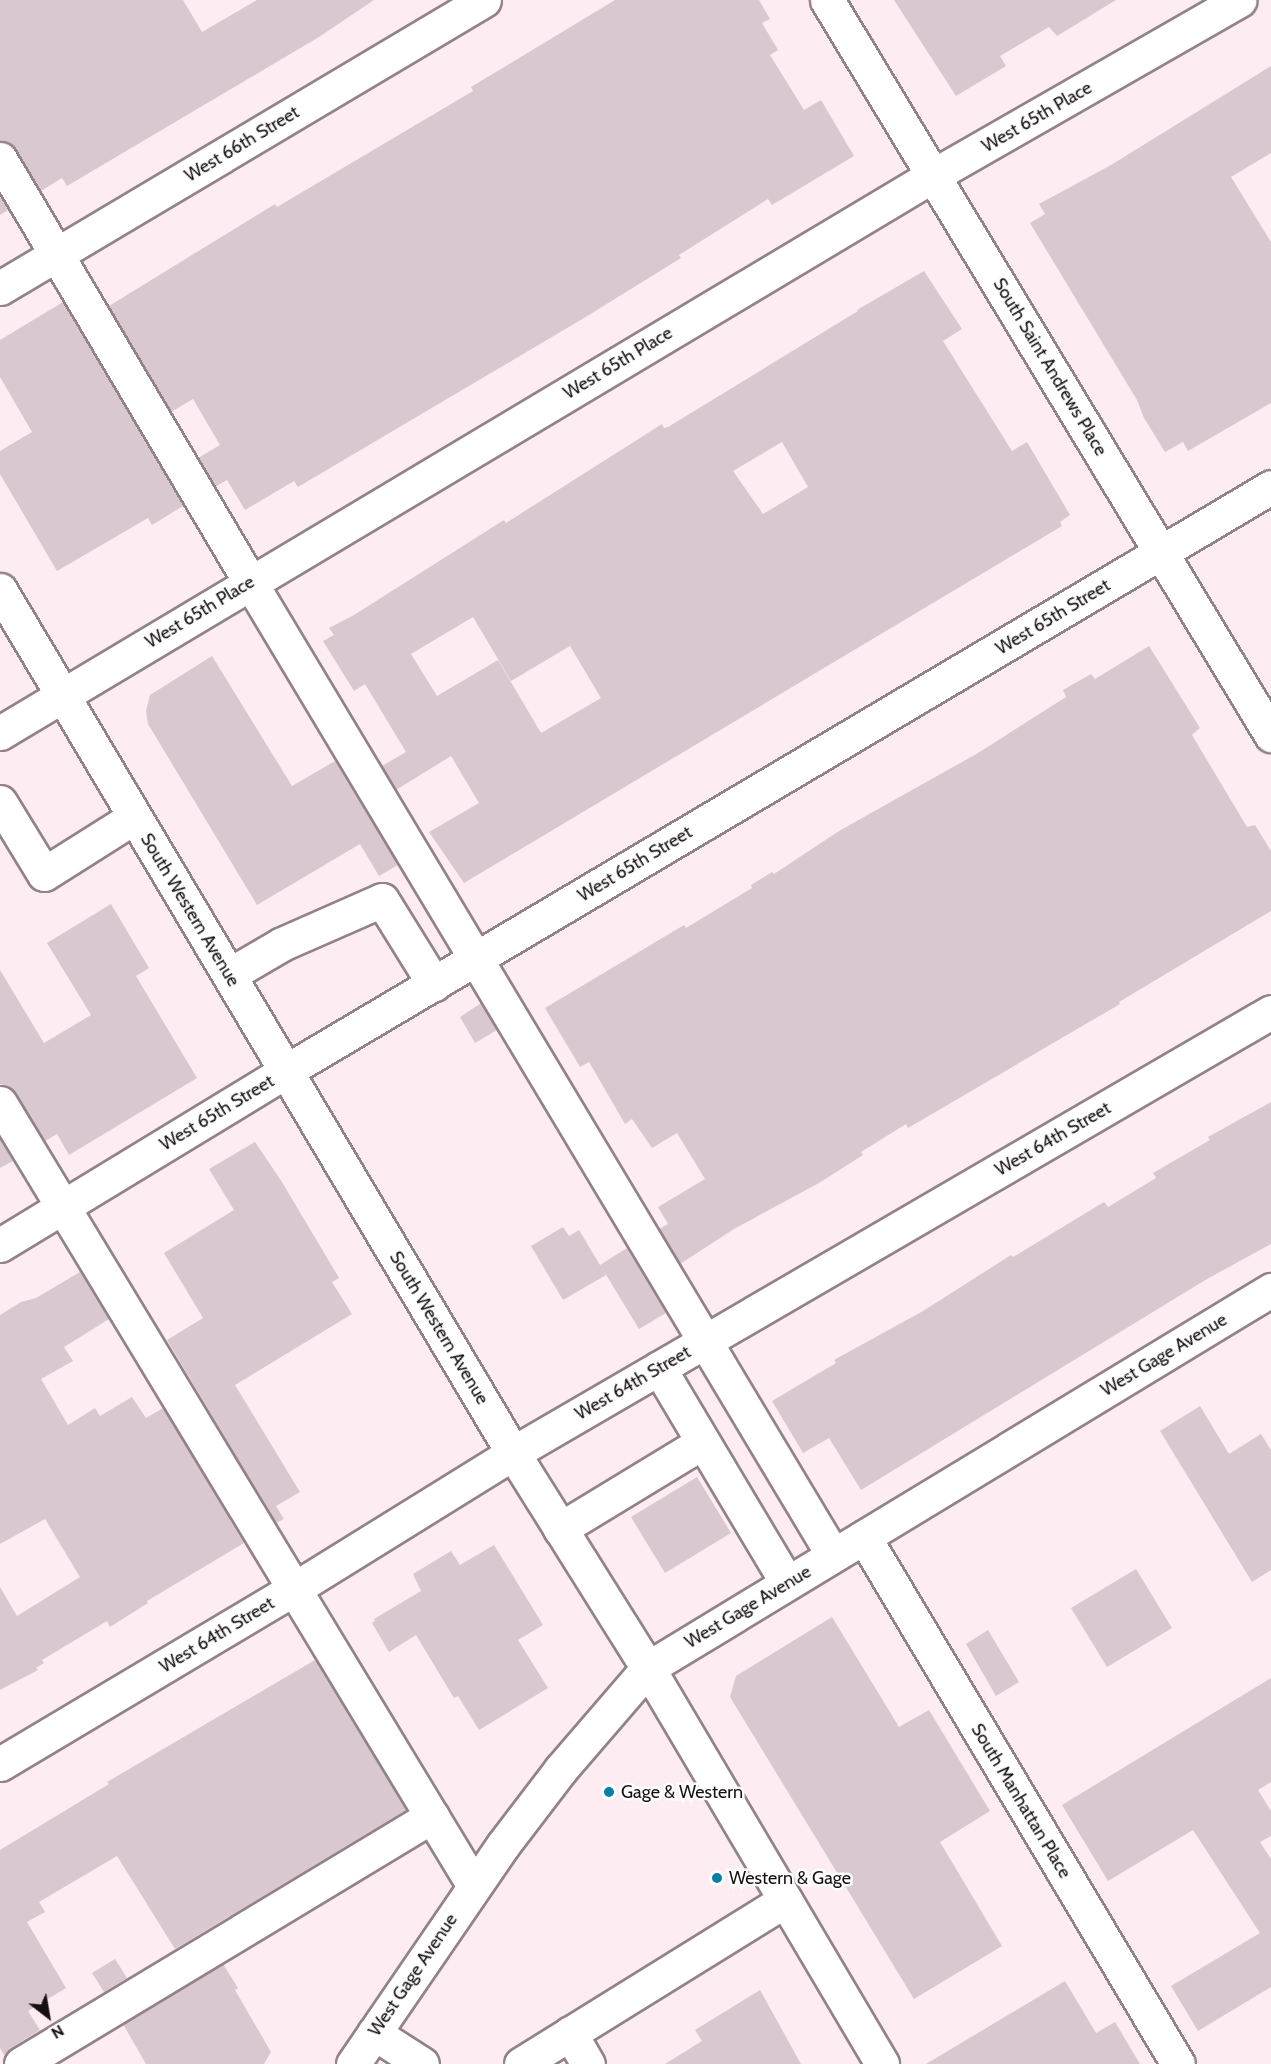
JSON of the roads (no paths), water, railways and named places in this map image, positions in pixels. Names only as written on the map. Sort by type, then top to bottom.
[{"type":"street","name":"West 66th Street","points":[[0,288],[484,0]]},
{"type":"street","name":"South Saint Andrews Place","points":[[827,0],[1271,735]]},
{"type":"street","name":"West 65th Place","points":[[0,733],[934,176],[1239,0]]},
{"type":"street","points":[[0,159],[250,582],[833,1556]]},
{"type":"street","name":"West 65th Street","points":[[0,1245],[286,1071],[1271,487]]},
{"type":"street","name":"South Western Avenue","points":[[0,590],[513,1453],[648,1668],[882,2064]]},
{"type":"street","points":[[0,802],[44,874],[135,817]]},
{"type":"street","points":[[229,975],[282,944],[382,900],[434,984]]},
{"type":"street","name":"West 64th Street","points":[[0,1764],[294,1589],[513,1453],[1271,1012]]},
{"type":"street","points":[[0,1103],[474,1886]]},
{"type":"street","name":"West Gage Avenue","points":[[353,2064],[474,1886],[561,1769],[648,1668],[1271,1290]]},
{"type":"street","points":[[659,1368],[787,1583]]},
{"type":"street","points":[[560,1529],[703,1442]]},
{"type":"street","name":"South Manhattan Place","points":[[864,1537],[1178,2064]]},
{"type":"street","points":[[21,2064],[432,1816]]},
{"type":"street","points":[[520,2064],[785,1900]]},
{"type":"street","points":[[374,2033],[422,2064]]},
{"type":"street","points":[[570,2033],[588,2064]]},
{"type":"place","name":"Gage & Western","points":[[609,1792]]},
{"type":"place","name":"Western & Gage","points":[[717,1878]]}]
